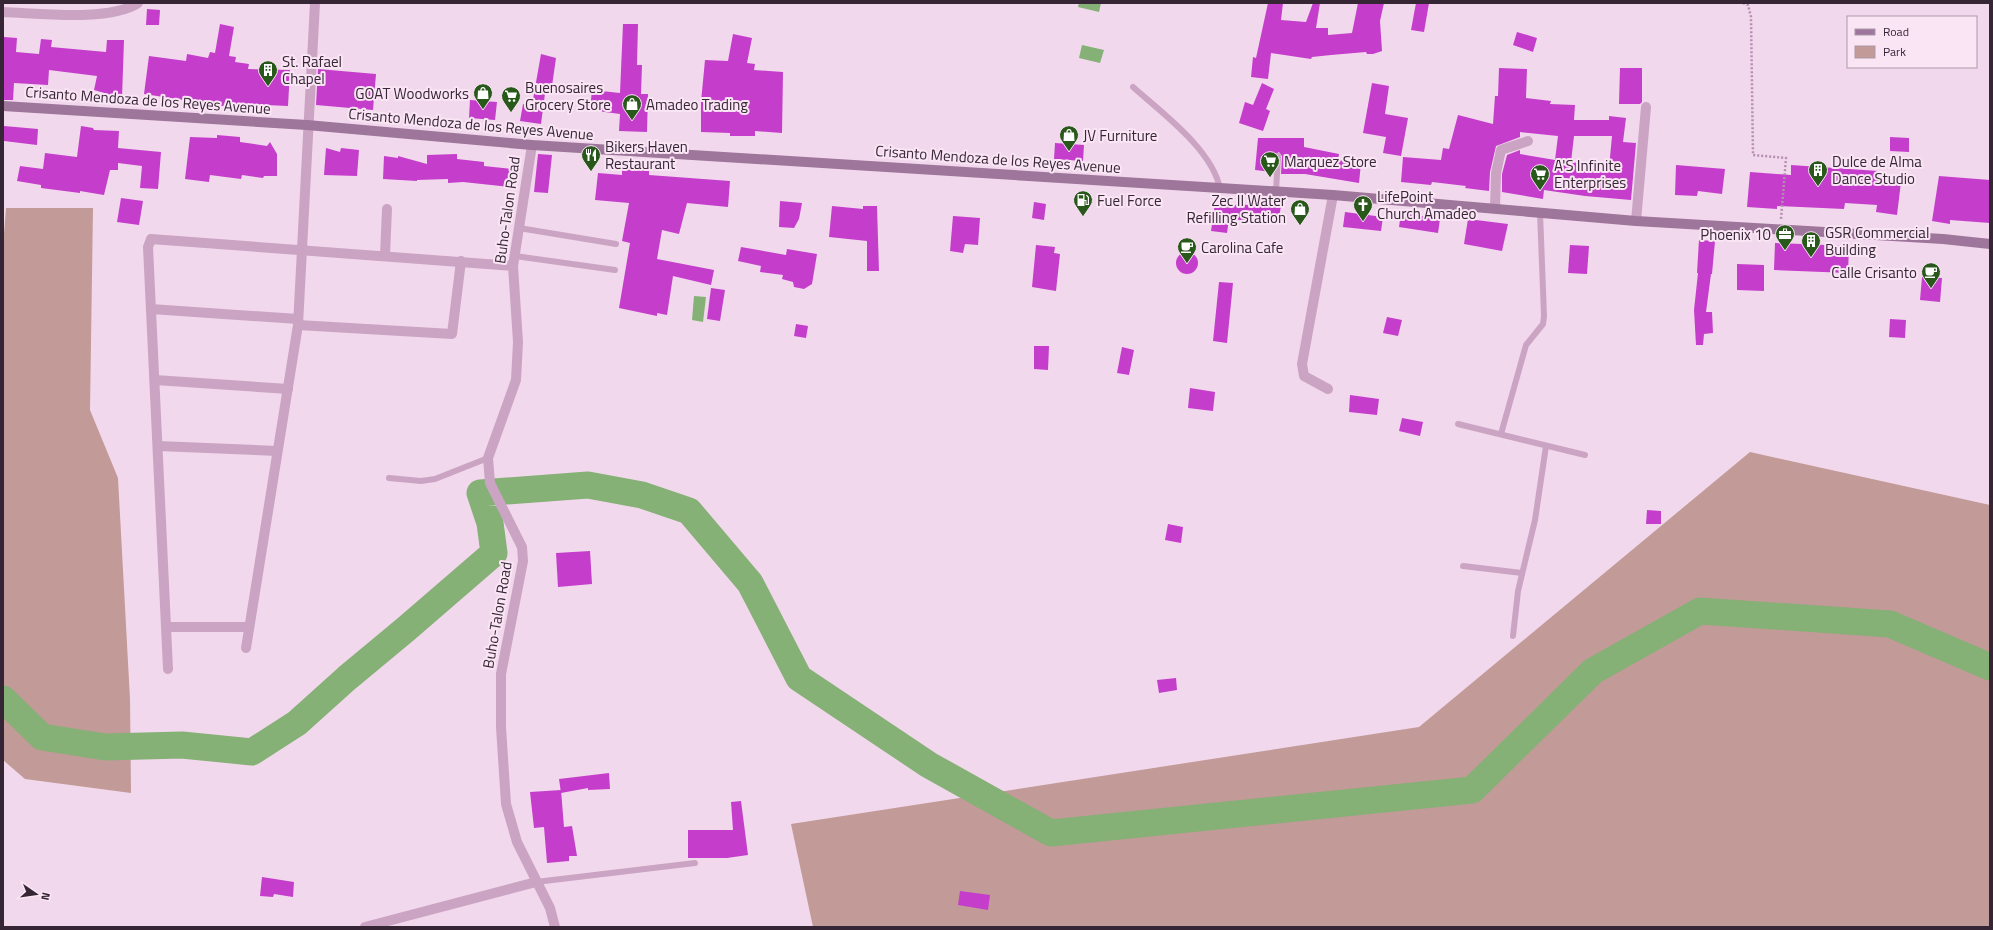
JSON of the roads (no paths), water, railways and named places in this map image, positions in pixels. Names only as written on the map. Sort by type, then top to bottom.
[{"type":"main road","name":"Crisanto Mendoza de los Reyes Avenue","points":[[3,106],[307,125],[532,145],[1220,189],[1276,191],[1495,208],[1636,221],[1943,239],[1990,244]]},
{"type":"street","points":[[3,12],[95,14],[122,10],[138,3]]},
{"type":"street","points":[[246,648],[298,322],[303,249],[307,125],[315,3]]},
{"type":"street","points":[[1636,221],[1646,108]]},
{"type":"street","points":[[1495,208],[1496,173],[1501,150],[1528,141]]},
{"type":"street","name":"Buho-Talon Road","points":[[532,145],[513,266],[518,342],[516,380],[488,458],[490,483],[522,547],[523,561],[501,674],[501,727],[506,804],[518,842],[536,882],[550,908],[555,927]]},
{"type":"street","points":[[1328,389],[1304,376],[1302,364],[1333,195]]},
{"type":"street","points":[[384,255],[387,209]]},
{"type":"street","points":[[168,669],[148,247],[151,239],[384,255],[513,266]]},
{"type":"street","points":[[151,309],[452,334],[461,261]]},
{"type":"street","points":[[155,380],[288,389]]},
{"type":"street","points":[[158,446],[278,451]]},
{"type":"street","points":[[166,627],[249,627]]},
{"type":"street","points":[[365,927],[536,882]]},
{"type":"lane","points":[[1133,87],[1190,138],[1217,178],[1220,189]]},
{"type":"lane","points":[[1276,191],[1278,156]]},
{"type":"lane","points":[[1501,434],[1526,345],[1543,324],[1544,316],[1540,212]]},
{"type":"lane","points":[[519,228],[616,244]]},
{"type":"lane","points":[[515,256],[615,270]]},
{"type":"lane","points":[[1458,424],[1585,455]]},
{"type":"lane","points":[[1513,636],[1518,591],[1535,520],[1546,446]]},
{"type":"lane","points":[[389,478],[421,481],[435,479],[488,458]]},
{"type":"lane","points":[[1464,566],[1522,573]]},
{"type":"lane","points":[[536,882],[694,863]]},
{"type":"waterway","points":[[3,699],[42,737],[105,747],[182,745],[252,752],[297,723],[347,678],[494,553],[490,523],[480,493],[588,485],[642,495],[689,511],[750,583],[799,678],[929,765],[1051,833],[1472,790],[1593,671],[1700,611],[1890,624],[1990,667]]},
{"type":"place","name":"St. Rafael Chapel","points":[[268,87]]},
{"type":"place","name":"GOAT Woodworks","points":[[483,110]]},
{"type":"place","name":"Buenosaires Grocery Store","points":[[511,113]]},
{"type":"place","name":"Amadeo Trading","points":[[632,121]]},
{"type":"place","name":"JV Furniture","points":[[1069,152]]},
{"type":"place","name":"Bikers Haven Restaurant","points":[[591,172]]},
{"type":"place","name":"Marquez Store","points":[[1270,178]]},
{"type":"place","name":"Dulce de Alma Dance Studio","points":[[1818,187]]},
{"type":"place","name":"A'S Infinite Enterprises","points":[[1540,191]]},
{"type":"place","name":"Fuel Force","points":[[1083,217]]},
{"type":"place","name":"LifePoint Church Amadeo","points":[[1363,222]]},
{"type":"place","name":"Zec II Water Refilling Station","points":[[1300,226]]},
{"type":"place","name":"Phoenix 10","points":[[1785,251]]},
{"type":"place","name":"GSR Commercial Building","points":[[1811,258]]},
{"type":"place","name":"Carolina Cafe","points":[[1187,264]]},
{"type":"place","name":"Calle Crisanto","points":[[1931,289]]}]
